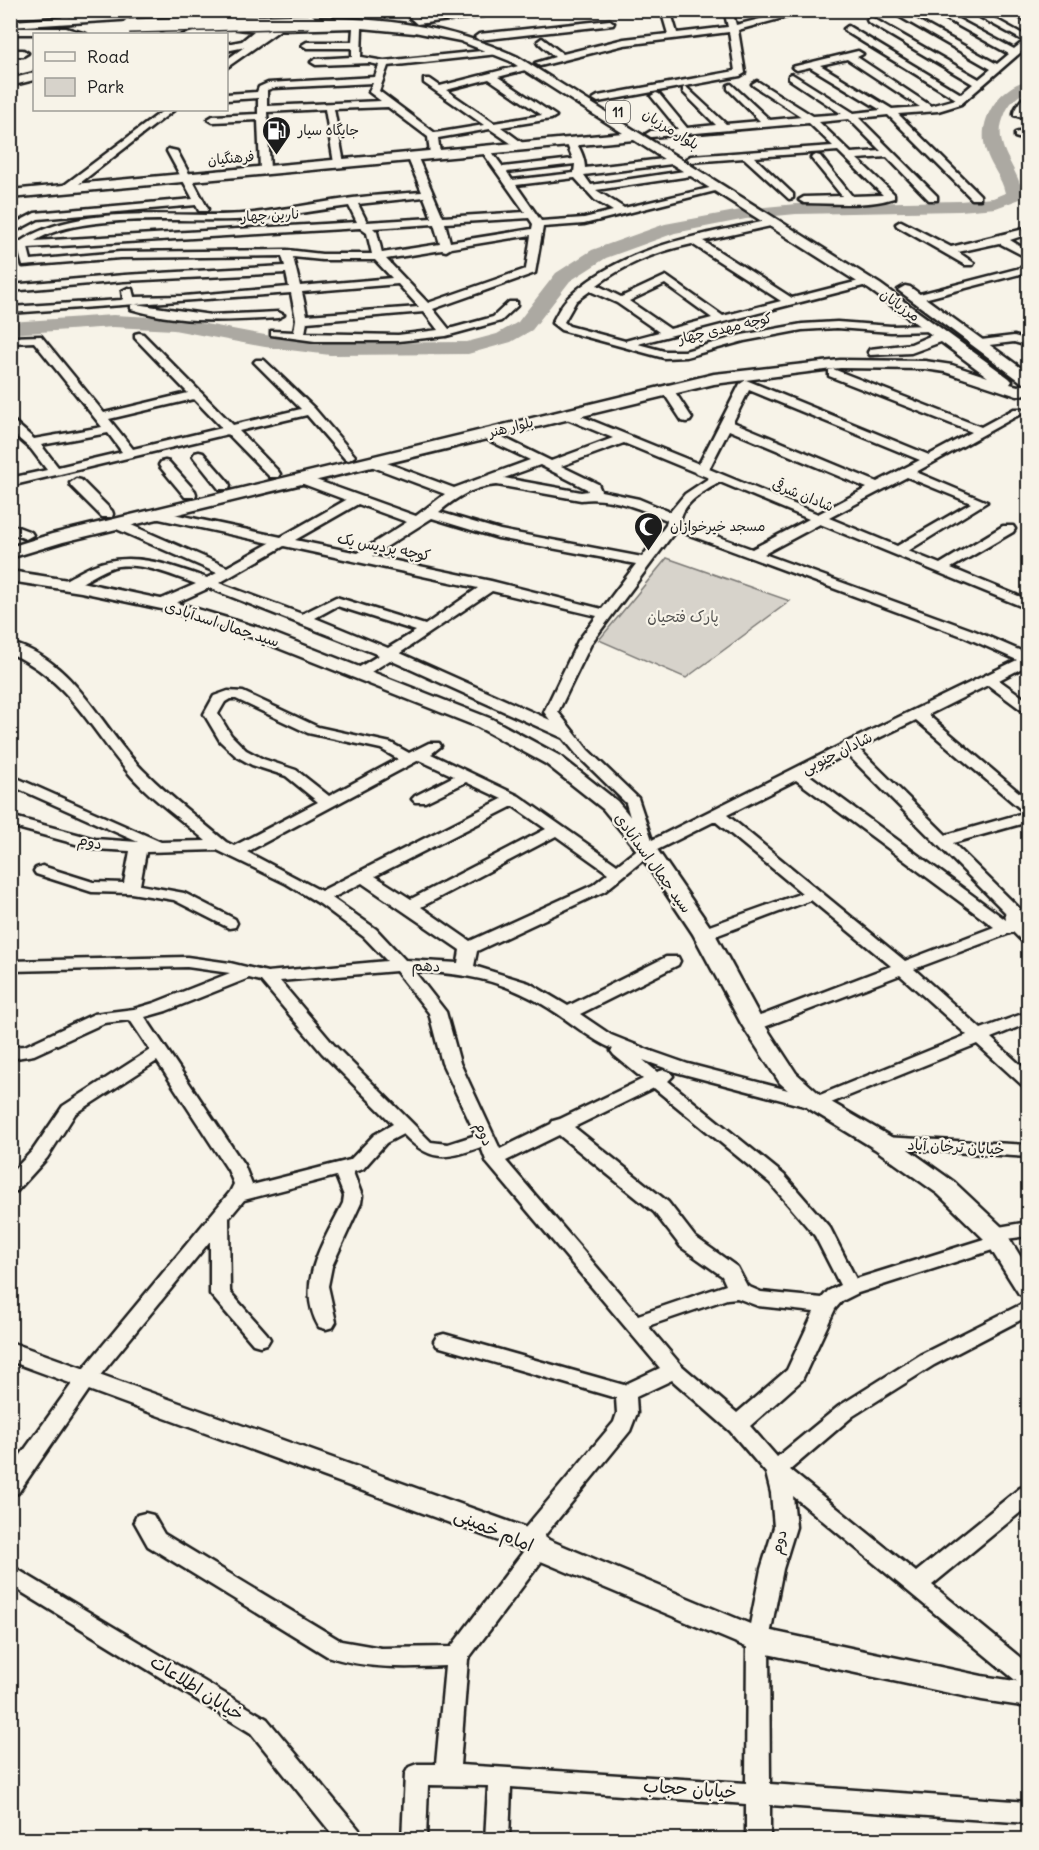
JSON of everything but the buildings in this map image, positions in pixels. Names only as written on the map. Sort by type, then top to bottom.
[{"type":"main road","name":"11","points":[[158,33],[228,19],[241,10]]},
{"type":"main road","name":"11","points":[[363,10],[417,21],[464,35]]},
{"type":"main road","points":[[172,33],[267,11]]},
{"type":"main road","points":[[11,27],[65,13],[228,19],[261,31],[246,44],[228,48]]},
{"type":"main road","name":"11","points":[[11,27],[123,27],[228,19],[314,19],[402,25],[464,35]]},
{"type":"main road","points":[[198,33],[228,19]]},
{"type":"main road","points":[[215,33],[228,19]]},
{"type":"main road","points":[[11,27],[159,21],[314,19]]},
{"type":"main road","name":"بلوار مرزبان","points":[[464,35],[504,45],[540,63],[651,135],[788,218]]},
{"type":"main road","name":"بلوار مرزبان","points":[[464,35],[526,67],[768,221]]},
{"type":"main road","points":[[11,78],[33,76]]},
{"type":"main road","points":[[10,91],[33,85]]},
{"type":"main road","name":"فرهنگیان","points":[[10,194],[651,135]]},
{"type":"main road","name":"مرزبانان","points":[[788,218],[916,298],[981,343],[1026,390]]},
{"type":"main road","name":"مرزبانان","points":[[768,221],[867,282],[1026,390]]},
{"type":"main road","name":"بلوار هنر","points":[[18,538],[112,519],[155,514],[372,462],[486,434],[561,410],[705,370],[922,346],[935,341],[938,331]]},
{"type":"main road","points":[[922,346],[940,355],[942,364],[936,366]]},
{"type":"main road","name":"بلوار هنر","points":[[10,552],[190,494],[349,456],[714,379],[830,365],[900,364],[936,366],[1026,390]]},
{"type":"main road","name":"سید جمال اسدآبادی","points":[[10,576],[162,604],[254,632],[485,723],[553,759],[610,805],[647,849],[704,934],[753,1025],[788,1078],[816,1103],[883,1143],[946,1188],[996,1238],[1029,1288]]},
{"type":"main road","name":"امام خمینی","points":[[10,1351],[534,1544],[758,1640],[982,1688],[1029,1694]]},
{"type":"street","points":[[405,10],[417,21],[526,10]]},
{"type":"street","points":[[612,10],[610,23],[624,42]]},
{"type":"street","points":[[665,10],[673,36]]},
{"type":"street","points":[[598,99],[736,74],[741,71],[728,10]]},
{"type":"street","points":[[540,63],[624,42],[733,29],[808,10]]},
{"type":"street","points":[[892,10],[997,68]]},
{"type":"street","points":[[934,10],[1015,52],[1029,48]]},
{"type":"street","points":[[651,135],[930,109],[958,102],[1029,41],[971,10]]},
{"type":"street","points":[[1011,10],[1029,19]]},
{"type":"street","points":[[871,20],[980,84]]},
{"type":"street","points":[[479,37],[610,23]]},
{"type":"street","points":[[357,60],[358,25]]},
{"type":"street","points":[[228,63],[277,28],[285,26],[358,25],[464,35]]},
{"type":"street","points":[[11,27],[77,33]]},
{"type":"street","points":[[848,29],[962,99]]},
{"type":"street","points":[[542,41],[561,57]]},
{"type":"street","points":[[307,45],[356,45]]},
{"type":"street","points":[[797,67],[882,49]]},
{"type":"street","points":[[316,62],[371,60],[384,64],[498,51]]},
{"type":"street","points":[[10,53],[23,53]]},
{"type":"street","points":[[849,56],[930,109]]},
{"type":"street","points":[[384,64],[374,92],[433,136],[551,116],[490,76]]},
{"type":"street","points":[[812,64],[890,112],[976,197]]},
{"type":"street","points":[[438,89],[526,67]]},
{"type":"street","points":[[792,77],[852,116],[933,198]]},
{"type":"street","points":[[265,170],[262,89],[272,85],[377,80]]},
{"type":"street","points":[[427,81],[521,147]]},
{"type":"street","points":[[757,84],[812,120],[889,198],[804,200]]},
{"type":"street","points":[[731,87],[768,124]]},
{"type":"street","points":[[686,90],[724,128]]},
{"type":"street","points":[[228,97],[262,95]]},
{"type":"street","points":[[656,96],[685,131]]},
{"type":"street","points":[[1026,103],[1017,113],[1029,116]]},
{"type":"street","points":[[213,119],[329,106],[389,104]]},
{"type":"street","points":[[329,106],[339,163]]},
{"type":"street","points":[[67,189],[168,111]]},
{"type":"street","points":[[433,136],[435,154]]},
{"type":"street","points":[[570,142],[578,160],[580,174],[588,188],[599,198],[621,211]]},
{"type":"street","points":[[302,318],[417,311],[531,271],[536,224],[486,150]]},
{"type":"street","points":[[172,151],[207,217],[211,233]]},
{"type":"street","points":[[691,159],[845,152],[889,154]]},
{"type":"street","points":[[746,155],[789,196]]},
{"type":"street","points":[[412,156],[439,221],[446,248]]},
{"type":"street","points":[[816,158],[850,200]]},
{"type":"street","points":[[500,170],[578,160]]},
{"type":"street","points":[[510,183],[672,161]]},
{"type":"street","points":[[588,188],[691,173]]},
{"type":"street","points":[[428,194],[353,201],[276,213],[110,220],[40,233],[16,246],[27,264],[120,255],[287,253],[301,242],[346,258],[378,257],[446,248],[536,224],[584,221],[718,189]]},
{"type":"street","points":[[353,201],[364,226],[372,232],[378,257],[446,333]]},
{"type":"street","points":[[10,231],[35,216],[199,202]]},
{"type":"street","name":"نارین چهار","points":[[16,246],[211,233],[301,242],[364,226],[439,221],[536,224]]},
{"type":"street","name":"کوچه مهدی چهار","points":[[768,221],[663,247],[636,258],[605,274],[572,299],[558,323],[565,328],[621,345],[664,355],[686,354],[742,338],[802,327],[837,325],[938,331]]},
{"type":"street","points":[[901,224],[969,263]]},
{"type":"street","points":[[949,251],[1029,231]]},
{"type":"street","points":[[1001,239],[1029,255]]},
{"type":"street","points":[[693,240],[789,302]]},
{"type":"street","points":[[287,253],[302,318],[299,335]]},
{"type":"street","points":[[120,255],[126,301]]},
{"type":"street","points":[[10,288],[124,278],[292,268]]},
{"type":"street","points":[[916,298],[1029,269]]},
{"type":"street","points":[[621,301],[666,279],[720,320]]},
{"type":"street","points":[[10,310],[184,299],[399,281]]},
{"type":"street","points":[[621,345],[867,282]]},
{"type":"street","points":[[589,286],[621,301],[668,333]]},
{"type":"street","points":[[126,301],[145,310],[211,318],[278,315]]},
{"type":"street","points":[[275,333],[315,338],[398,338],[446,333],[497,319],[513,304]]},
{"type":"street","points":[[139,336],[274,474]]},
{"type":"street","points":[[10,340],[37,338],[130,453]]},
{"type":"street","points":[[981,343],[1014,339],[1029,343]]},
{"type":"street","points":[[260,362],[310,411],[349,456]]},
{"type":"street","points":[[833,373],[980,431]]},
{"type":"street","points":[[702,470],[746,384],[929,459]]},
{"type":"street","points":[[667,389],[686,418]]},
{"type":"street","points":[[102,417],[196,395]]},
{"type":"street","name":"شادان شرقی","points":[[561,410],[898,551],[1025,600]]},
{"type":"street","points":[[10,482],[310,411]]},
{"type":"street","points":[[753,554],[1018,412]]},
{"type":"street","points":[[10,422],[55,472]]},
{"type":"street","points":[[726,424],[878,487]]},
{"type":"street","points":[[31,443],[111,429]]},
{"type":"street","points":[[486,434],[593,487],[595,494]]},
{"type":"street","points":[[360,558],[430,513],[454,493],[477,483],[625,438]]},
{"type":"street","points":[[200,456],[224,486]]},
{"type":"street","points":[[372,462],[454,493]]},
{"type":"street","points":[[165,465],[190,494]]},
{"type":"street","points":[[898,551],[981,502],[906,472]]},
{"type":"street","points":[[647,849],[633,801],[567,734],[551,712],[585,641],[645,562],[673,521],[679,506],[719,477]]},
{"type":"street","points":[[302,479],[416,520]]},
{"type":"street","points":[[477,483],[497,481],[581,496],[595,494],[634,502],[753,554],[970,634],[1029,660]]},
{"type":"street","points":[[76,483],[112,519],[227,572]]},
{"type":"street","points":[[162,604],[207,584],[357,499]]},
{"type":"street","points":[[430,513],[498,534],[645,562]]},
{"type":"street","name":"کوچه پردیس یک","points":[[155,514],[491,585],[605,614]]},
{"type":"street","points":[[10,528],[18,538]]},
{"type":"street","points":[[941,568],[1008,529]]},
{"type":"street","points":[[67,585],[100,566],[124,561],[155,565],[305,618],[392,654],[567,734]]},
{"type":"street","points":[[358,674],[428,630],[491,585]]},
{"type":"street","points":[[305,618],[336,601],[428,630]]},
{"type":"street","points":[[10,647],[36,659],[75,692],[138,774],[220,845]]},
{"type":"street","name":"شادان جنوبی","points":[[468,948],[599,888],[647,849],[848,747],[991,681],[1029,660]]},
{"type":"street","points":[[991,681],[1029,708]]},
{"type":"street","points":[[328,803],[306,782],[290,772],[246,757],[235,747],[217,727],[211,714],[219,699],[228,695],[238,695],[313,730],[386,746],[464,777],[514,799],[618,873]]},
{"type":"street","points":[[918,714],[1029,808]]},
{"type":"street","points":[[236,852],[434,746]]},
{"type":"street","points":[[848,747],[1014,911],[1010,926]]},
{"type":"street","points":[[797,773],[1010,926],[1029,937]]},
{"type":"street","points":[[420,799],[464,777]]},
{"type":"street","points":[[10,779],[161,847]]},
{"type":"street","points":[[320,898],[514,799]]},
{"type":"street","points":[[717,814],[903,968],[1029,1081]]},
{"type":"street","points":[[942,841],[1029,817]]},
{"type":"street","name":"دوم","points":[[10,821],[93,844],[139,847],[220,845],[293,881],[370,933],[400,965],[437,1012],[451,1063],[487,1138],[494,1159],[674,1370],[736,1425],[776,1470],[782,1493],[785,1527],[772,1569],[758,1640],[758,1839]]},
{"type":"street","points":[[410,906],[558,829]]},
{"type":"street","points":[[131,888],[139,847]]},
{"type":"street","points":[[42,871],[92,887],[131,888],[178,896],[229,923]]},
{"type":"street","points":[[363,876],[410,906],[468,948],[465,969]]},
{"type":"street","points":[[704,934],[813,894]]},
{"type":"street","points":[[753,1025],[1010,926]]},
{"type":"street","name":"دهم","points":[[10,966],[187,962],[267,977],[400,965],[465,969],[494,976],[522,987],[550,1001],[605,1039],[682,1068],[816,1103]]},
{"type":"street","points":[[567,1013],[672,962]]},
{"type":"street","points":[[10,1053],[28,1051],[100,1018],[135,1014],[160,1007],[249,972]]},
{"type":"street","points":[[267,977],[328,1049],[425,1146],[440,1152],[487,1138]]},
{"type":"street","points":[[10,1487],[86,1379],[238,1195],[243,1184],[237,1169],[160,1051],[144,1031],[135,1014]]},
{"type":"street","points":[[816,1103],[1029,1017]]},
{"type":"street","points":[[605,1039],[777,1179],[823,1233],[851,1288]]},
{"type":"street","points":[[10,1186],[40,1154],[69,1110],[160,1051]]},
{"type":"street","points":[[494,1159],[559,1125],[682,1068]]},
{"type":"street","points":[[559,1125],[661,1207],[688,1242],[730,1272],[739,1291]]},
{"type":"street","points":[[238,1195],[356,1165],[380,1139],[404,1126]]},
{"type":"street","name":"خیابان ترخان آباد","points":[[883,1143],[1029,1151]]},
{"type":"street","points":[[326,1322],[318,1286],[322,1266],[352,1203],[353,1196],[342,1169]]},
{"type":"street","points":[[220,1216],[220,1294],[260,1339]]},
{"type":"street","points":[[736,1425],[795,1375],[827,1306],[835,1296],[851,1288],[996,1238],[1029,1229]]},
{"type":"street","points":[[633,1324],[726,1292],[739,1291],[758,1299],[827,1306]]},
{"type":"street","points":[[1029,1308],[927,1360],[846,1411],[776,1470],[1029,1677]]},
{"type":"street","points":[[444,1341],[626,1393],[674,1370]]},
{"type":"street","points":[[447,1775],[458,1656],[534,1544],[624,1425],[627,1413],[626,1393]]},
{"type":"street","points":[[915,1586],[1029,1494]]},
{"type":"street","points":[[145,1521],[156,1540],[335,1649],[357,1655],[391,1659],[458,1656]]},
{"type":"street","name":"خیابان اطلاعات","points":[[10,1574],[259,1726],[352,1839]]},
{"type":"street","name":"خیابان حجاب","points":[[414,1839],[417,1774],[500,1776],[1027,1812]]},
{"type":"street","points":[[497,1839],[500,1776]]},
{"type":"green space","name":"پارک فتحیان","points":[[667,558],[790,601],[686,678],[599,640]]},
{"type":"waterway","points":[[10,328],[113,321],[174,324],[265,341],[330,349],[468,348],[504,338],[525,326],[563,277],[599,254],[671,228],[746,214],[796,209],[960,206],[996,203],[1014,195],[1009,177],[995,153],[991,132],[997,112],[1003,103],[1010,95],[1028,85]]},
{"type":"place","name":"جایگاه سیار","points":[[277,156]]},
{"type":"place","name":"مسجد خیرخوازان","points":[[649,552]]}]
